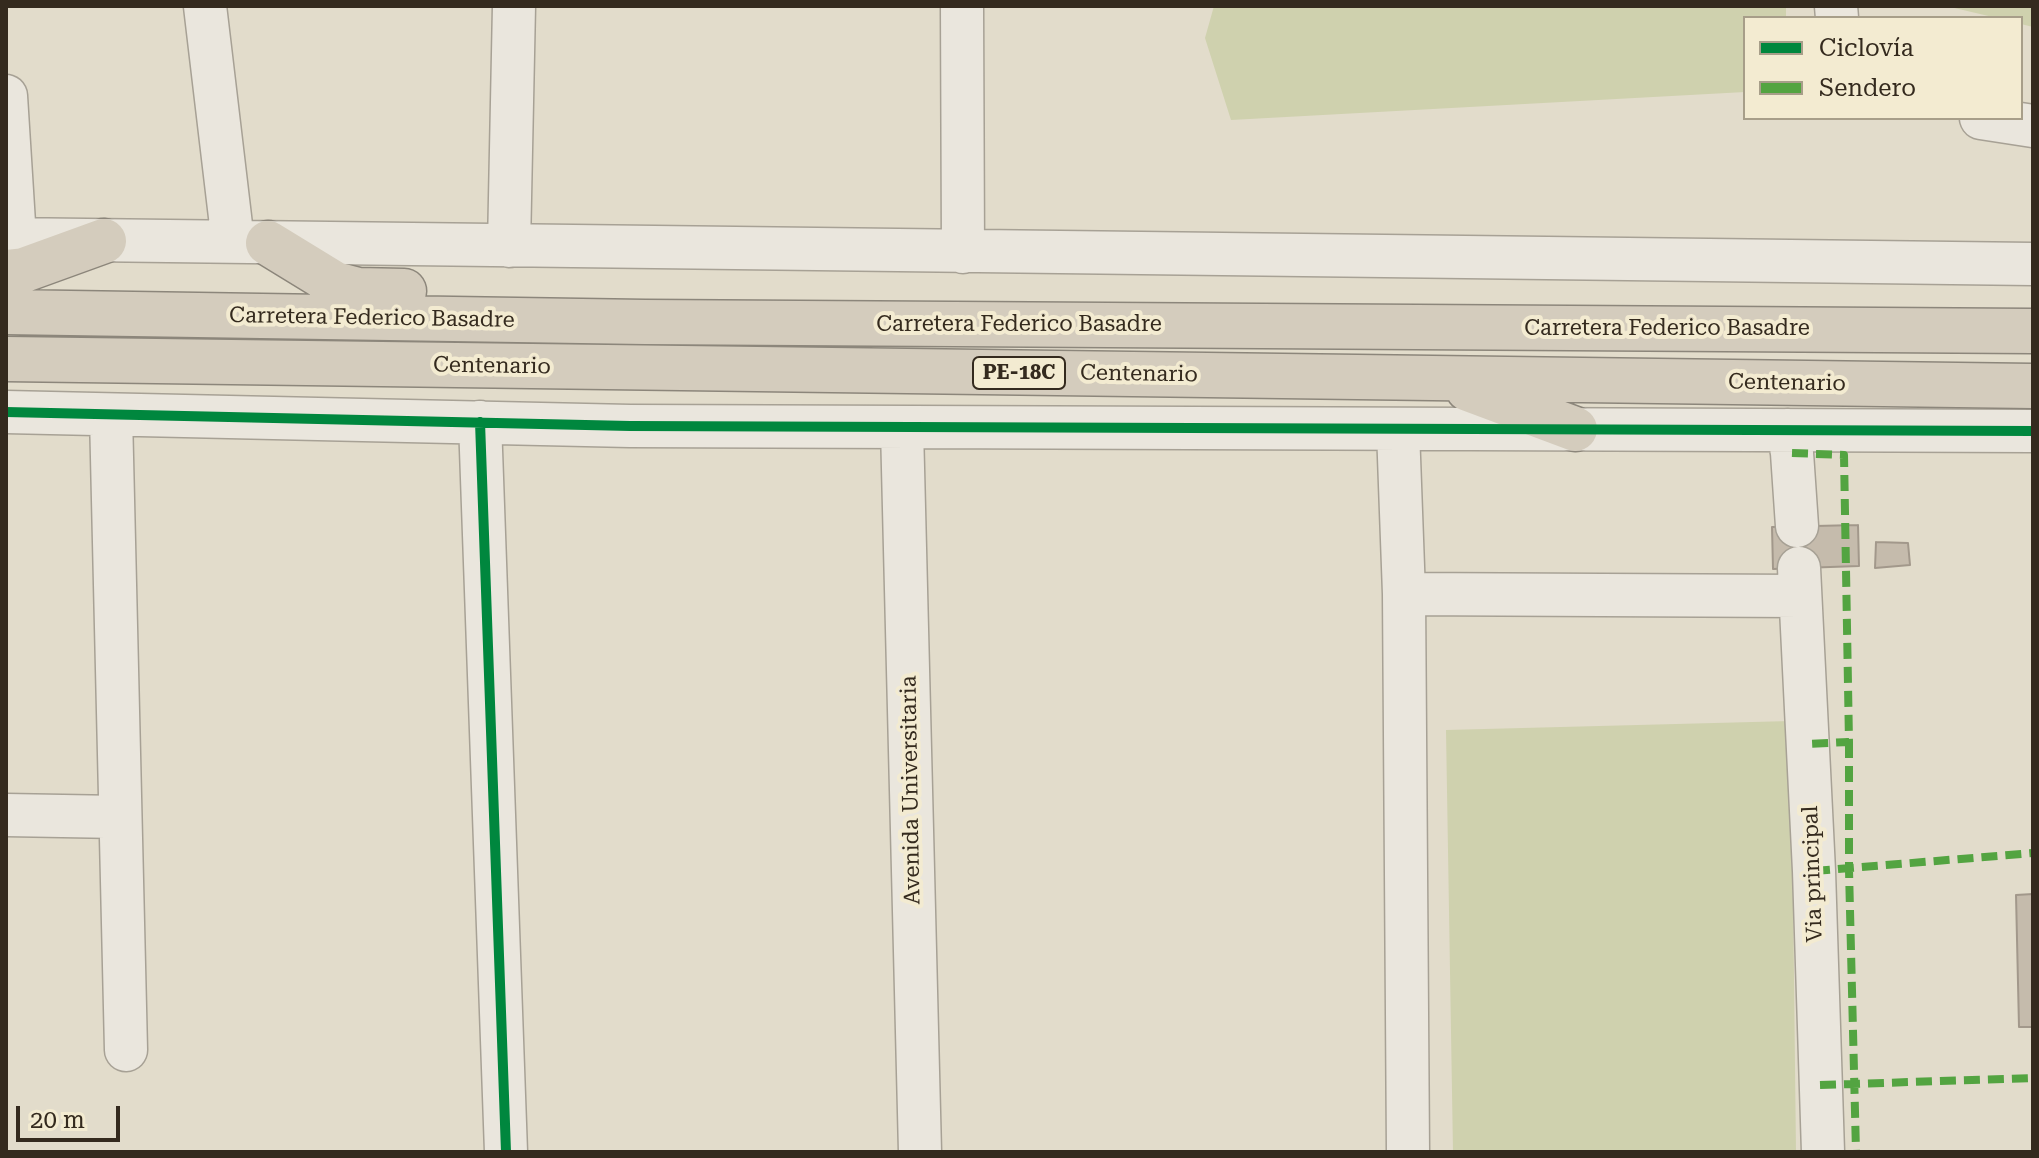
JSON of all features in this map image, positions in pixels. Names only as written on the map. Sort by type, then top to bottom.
[{"type":"highway","points":[[9,250],[24,270],[104,241]]},
{"type":"highway","points":[[250,243],[335,284],[358,290],[558,293],[599,302],[645,322]]},
{"type":"highway","name":"Carretera Federico Basadre","points":[[6,312],[645,322],[2033,331]]},
{"type":"highway","name":"Centenario","points":[[6,359],[2033,386]]},
{"type":"highway","points":[[1440,378],[1575,429]]},
{"type":"street","points":[[205,6],[250,243]]},
{"type":"street","points":[[509,246],[514,6]]},
{"type":"street","points":[[962,6],[963,252]]},
{"type":"street","points":[[6,96],[9,250]]},
{"type":"street","points":[[1994,120],[2033,126]]},
{"type":"street","points":[[104,241],[2033,264]]},
{"type":"street","points":[[6,412],[630,426],[2033,431]]},
{"type":"street","points":[[111,415],[126,1050]]},
{"type":"street","points":[[480,422],[506,1152]]},
{"type":"street","name":"Avenida Universitaria","points":[[902,428],[920,1152]]},
{"type":"street","points":[[1398,430],[1404,594],[1408,1152]]},
{"type":"street","points":[[1788,430],[1797,526]]},
{"type":"street","name":"Via principal","points":[[1404,594],[1799,582],[1814,871],[1823,1152]]},
{"type":"street","points":[[6,815],[119,817]]},
{"type":"green space","points":[[1214,6],[1786,6],[1786,16],[1743,16],[1743,92],[1231,120],[1205,38]]},
{"type":"green space","points":[[1946,6],[2033,6],[2033,27],[2023,24],[2023,16],[1988,16]]},
{"type":"green space","points":[[1791,721],[1796,1152],[1453,1152],[1446,730]]},
{"type":"building","points":[[1858,525],[1859,566],[1773,569],[1772,527]]},
{"type":"building","points":[[1876,542],[1908,543],[1910,565],[1875,568]]},
{"type":"building","points":[[2033,894],[2033,1027],[2019,1027],[2016,895]]},
{"type":"marked path","points":[[1792,453],[1844,455],[1849,742],[1807,744]]},
{"type":"marked path","points":[[1849,742],[1856,1152]]},
{"type":"marked path","points":[[1814,871],[2033,853]]},
{"type":"marked path","points":[[1820,1085],[2033,1078]]},
{"type":"cycle path","points":[[6,412],[630,426],[2033,431]]},
{"type":"cycle path","points":[[480,422],[506,1152]]}]
